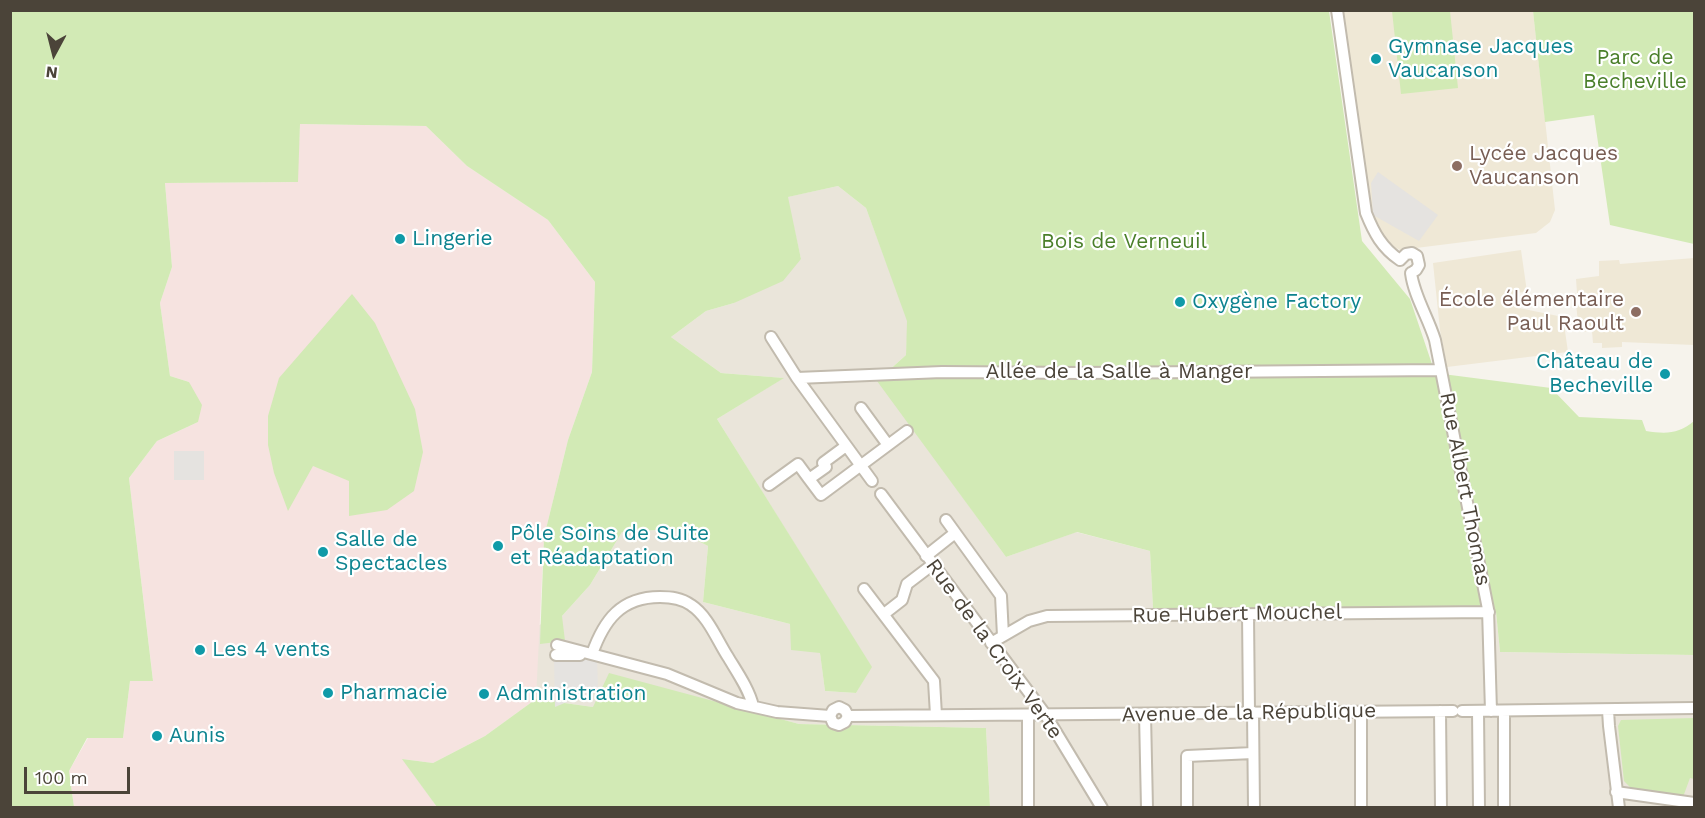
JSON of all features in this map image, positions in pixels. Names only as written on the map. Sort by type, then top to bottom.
[{"type":"street","points":[[1337,10],[1366,213],[1386,250],[1400,260],[1402,269],[1411,273],[1419,265],[1417,256],[1412,253],[1406,254],[1400,260]]},
{"type":"street","name":"Rue Albert Thomas","points":[[1411,273],[1413,288],[1429,321],[1435,340],[1489,612],[1491,711]]},
{"type":"street","points":[[771,338],[797,378],[872,481]]},
{"type":"street","name":"Allée de la Salle à Manger","points":[[797,378],[942,372],[1441,370]]},
{"type":"street","points":[[861,408],[888,445]]},
{"type":"street","points":[[769,485],[798,464],[820,495],[907,430]]},
{"type":"street","points":[[809,479],[826,467],[823,463],[846,446]]},
{"type":"street","name":"Rue de la Croix Verte","points":[[881,494],[1045,714],[1102,807]]},
{"type":"street","points":[[946,520],[1001,596],[1003,636]]},
{"type":"street","points":[[884,614],[902,600],[907,584],[955,533]]},
{"type":"street","points":[[864,589],[934,681],[936,715]]},
{"type":"street","points":[[557,650],[592,654],[667,674],[737,703],[753,706],[740,678],[703,616],[691,605],[678,598],[643,598],[622,608],[600,631],[592,654]]},
{"type":"street","name":"Rue Hubert Mouchel","points":[[991,643],[1029,621],[1047,616],[1489,612]]},
{"type":"street","points":[[1248,614],[1254,807]]},
{"type":"street","name":"Avenue de la République","points":[[753,706],[777,712],[830,716],[832,710],[839,707],[845,710],[848,716],[1695,708]]},
{"type":"street","points":[[1608,710],[1619,807]]},
{"type":"street","points":[[1440,711],[1441,807]]},
{"type":"street","points":[[1479,711],[1479,807]]},
{"type":"street","points":[[1504,711],[1504,807]]},
{"type":"street","points":[[1361,712],[1361,807]]},
{"type":"street","points":[[1145,714],[1147,807]]},
{"type":"street","points":[[1028,715],[1028,807]]},
{"type":"street","points":[[1187,807],[1187,756],[1253,753]]},
{"type":"street","points":[[1616,792],[1695,804]]},
{"type":"shaded area","name":"Lycée Jacques Vaucanson","points":[[1342,11],[1533,11],[1555,210],[1550,222],[1536,233],[1400,250],[1392,246],[1370,214]]},
{"type":"shaded area","points":[[300,124],[426,126],[467,166],[548,220],[595,282],[592,372],[568,440],[544,537],[536,699],[485,736],[433,763],[402,759],[437,807],[74,807],[69,771],[88,738],[123,738],[130,681],[153,680],[129,478],[157,441],[198,422],[189,382],[170,376],[160,303],[172,267],[165,183],[297,182]]},
{"type":"shaded area","points":[[1378,172],[1438,215],[1419,241],[1373,215],[1371,183]]},
{"type":"shaded area","points":[[838,186],[866,208],[908,321],[906,355],[878,380],[1006,557],[1076,532],[1150,551],[1153,607],[1496,612],[1500,652],[1694,655],[1694,807],[990,807],[986,728],[799,724],[720,704],[593,707],[536,699],[403,759],[437,807],[74,807],[562,616],[590,585],[622,532],[674,529],[708,546],[703,602],[790,624],[820,652],[825,691],[856,693],[871,667],[717,419],[783,378],[721,373],[671,337],[706,311],[734,303],[801,259],[787,197]]},
{"type":"shaded area","points":[[1521,250],[1527,292],[1513,293],[1514,307],[1563,317],[1568,352],[1539,355],[1537,358],[1536,356],[1447,367],[1440,330],[1433,263]]},
{"type":"shaded area","name":"École élémentaire Paul Raoult","points":[[1694,258],[1694,345],[1622,342],[1622,347],[1602,348],[1602,343],[1593,343],[1592,331],[1579,332],[1575,294],[1577,293],[1576,279],[1599,276],[1599,261],[1619,260],[1620,264]]},
{"type":"shaded area","points":[[174,451],[204,451],[204,480],[174,480]]},
{"type":"shaded area","points":[[554,657],[597,659],[598,689],[555,707]]},
{"type":"green space","name":"Bois de Verneuil","points":[[10,11],[1329,11],[1362,241],[1410,299],[1435,373],[1551,388],[1579,417],[1642,420],[1646,431],[1672,432],[1694,421],[1694,655],[1500,652],[1496,612],[1153,608],[1150,551],[1077,532],[1006,557],[877,381],[906,355],[907,321],[866,208],[838,186],[788,197],[801,259],[783,281],[734,303],[706,311],[671,337],[721,373],[784,378],[717,419],[872,667],[856,693],[825,691],[820,653],[791,650],[790,624],[703,602],[708,546],[674,529],[622,532],[590,585],[562,616],[565,641],[540,644],[544,537],[568,440],[592,372],[595,282],[548,220],[467,166],[426,126],[300,124],[298,182],[165,183],[172,267],[160,303],[170,376],[189,382],[202,405],[198,422],[157,441],[129,478],[153,681],[130,681],[123,738],[87,738],[69,771],[74,807],[11,807]]},
{"type":"green space","points":[[1392,11],[1450,11],[1458,88],[1401,94]]},
{"type":"green space","name":"Parc de Becheville","points":[[1533,11],[1694,11],[1694,244],[1610,225],[1594,115],[1545,122]]},
{"type":"green space","points":[[352,294],[375,323],[415,409],[423,452],[414,491],[387,510],[349,516],[349,481],[313,466],[288,511],[274,473],[268,445],[268,416],[279,378]]},
{"type":"green space","points":[[609,673],[799,724],[986,728],[990,807],[437,807],[402,759],[433,763],[485,736],[536,699],[593,707]]},
{"type":"green space","points":[[1694,718],[1694,779],[1690,778],[1683,797],[1633,790],[1624,781],[1618,726],[1621,720]]},
{"type":"place","name":"Gymnase Jacques Vaucanson","points":[[1376,59]]},
{"type":"place","name":"Lycée Jacques Vaucanson","points":[[1457,166]]},
{"type":"place","name":"Lingerie","points":[[400,239]]},
{"type":"place","name":"Oxygène Factory","points":[[1180,302]]},
{"type":"place","name":"École élémentaire Paul Raoult","points":[[1636,312]]},
{"type":"place","name":"Château de Becheville","points":[[1665,374]]},
{"type":"place","name":"Pôle Soins de Suite et Réadaptation","points":[[498,546]]},
{"type":"place","name":"Salle de Spectacles","points":[[323,552]]},
{"type":"place","name":"Les 4 vents","points":[[200,650]]},
{"type":"place","name":"Pharmacie","points":[[328,693]]},
{"type":"place","name":"Administration","points":[[484,694]]},
{"type":"place","name":"Aunis","points":[[157,736]]}]
